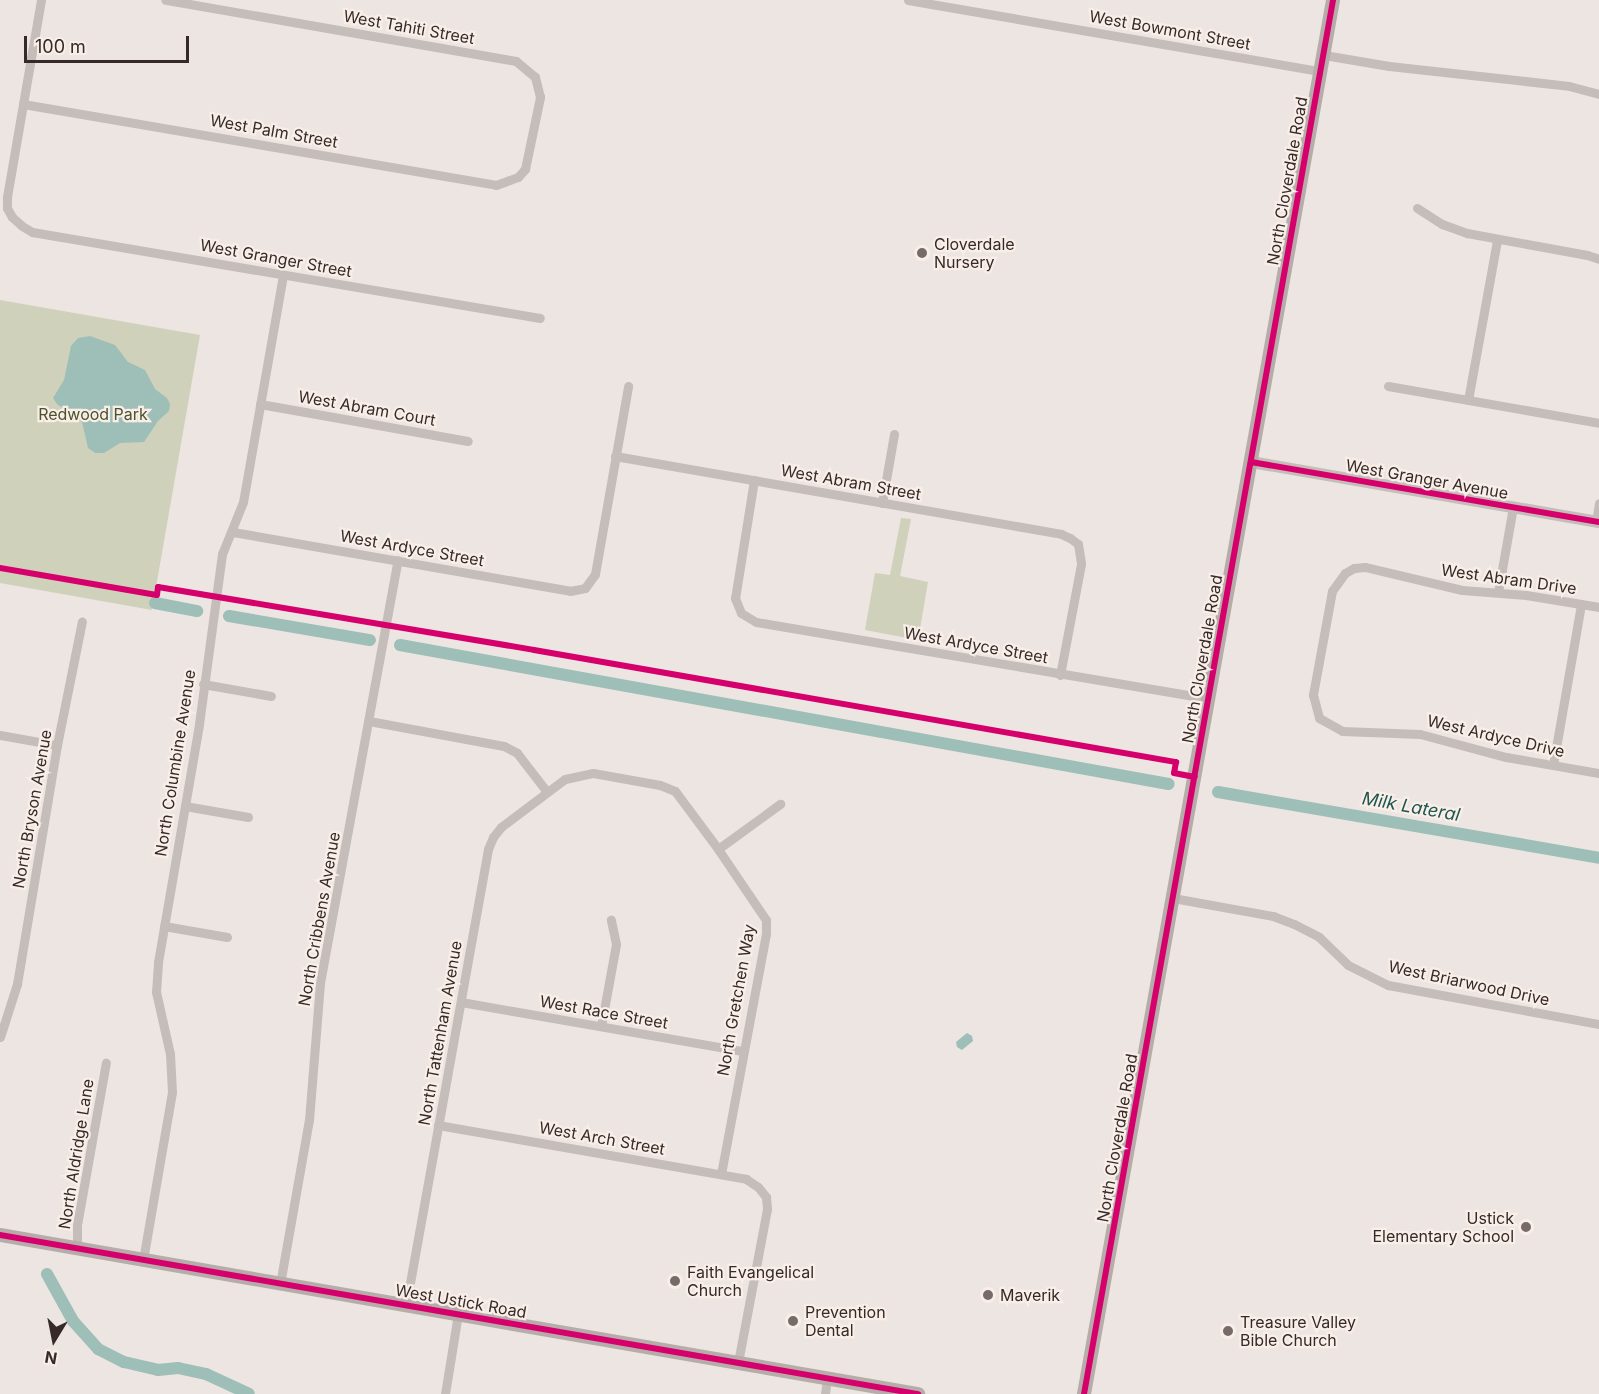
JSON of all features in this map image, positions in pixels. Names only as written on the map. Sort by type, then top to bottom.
[{"type":"main road","name":"North Cloverdale Road","points":[[1084,1394],[1333,0]]},
{"type":"main road","name":"West Ustick Road","points":[[0,1235],[918,1394]]},
{"type":"street","points":[[23,104],[41,0]]},
{"type":"street","name":"West Tahiti Street","points":[[165,0],[516,61],[535,77],[540,97],[529,160],[518,177]]},
{"type":"street","name":"West Bowmont Street","points":[[908,0],[1321,71]]},
{"type":"street","points":[[1324,55],[1389,66],[1569,86],[1599,94]]},
{"type":"street","name":"West Palm Street","points":[[23,104],[496,185],[518,177]]},
{"type":"street","name":"West Granger Street","points":[[23,104],[7,208],[12,217],[32,232],[540,318]]},
{"type":"street","points":[[1417,208],[1442,224],[1497,240],[1599,259]]},
{"type":"street","points":[[1468,400],[1497,240]]},
{"type":"street","name":"North Columbine Avenue","points":[[143,1260],[172,1092],[170,1054],[156,992],[164,926],[185,806],[222,554],[233,532],[243,502],[283,274]]},
{"type":"street","points":[[615,456],[628,386]]},
{"type":"street","points":[[1388,386],[1599,423]]},
{"type":"street","name":"West Abram Court","points":[[260,404],[468,441]]},
{"type":"street","points":[[882,503],[894,434]]},
{"type":"street","name":"West Abram Street","points":[[615,456],[1061,534],[1078,544],[1081,564],[1060,675]]},
{"type":"street","name":"West Ardyce Street","points":[[233,532],[570,591],[585,588],[595,574],[615,456]]},
{"type":"street","name":"West Granger Avenue","points":[[1251,462],[1597,522]]},
{"type":"street","name":"West Ardyce Street","points":[[754,480],[735,598],[741,613],[756,622],[1209,699]]},
{"type":"street","points":[[1597,522],[1599,503]]},
{"type":"street","points":[[1498,592],[1513,507]]},
{"type":"street","name":"North Cribbens Avenue","points":[[280,1284],[309,1120],[320,983],[398,560]]},
{"type":"street","name":"West Abram Drive","points":[[1318,718],[1313,695],[1332,591],[1345,573],[1365,567],[1462,590],[1498,592],[1599,607]]},
{"type":"street","points":[[1553,765],[1581,604]]},
{"type":"street","name":"North Bryson Avenue","points":[[0,1037],[17,984],[57,745],[82,621]]},
{"type":"street","points":[[203,684],[271,696]]},
{"type":"street","name":"West Ardyce Drive","points":[[1318,718],[1342,731],[1420,734],[1506,757],[1599,773]]},
{"type":"street","points":[[369,721],[504,746],[517,753],[547,792]]},
{"type":"street","points":[[0,735],[57,745]]},
{"type":"street","name":"North Tattenham Avenue","points":[[406,1305],[488,849],[493,837],[565,779],[593,773],[660,785],[675,791],[684,800],[718,849]]},
{"type":"street","points":[[718,849],[780,804]]},
{"type":"street","points":[[185,806],[248,817]]},
{"type":"street","name":"North Gretchen Way","points":[[718,849],[766,920],[766,934],[721,1174]]},
{"type":"street","name":"West Briarwood Drive","points":[[1173,898],[1273,916],[1294,924],[1319,937],[1348,965],[1388,985],[1599,1024]]},
{"type":"street","points":[[601,1026],[616,944],[611,920]]},
{"type":"street","points":[[164,926],[227,937]]},
{"type":"street","name":"West Race Street","points":[[461,1002],[743,1051]]},
{"type":"street","name":"North Aldridge Lane","points":[[77,1249],[77,1225],[106,1063]]},
{"type":"street","name":"West Arch Street","points":[[438,1125],[721,1174],[746,1179],[758,1187],[766,1197],[767,1209],[738,1362]]},
{"type":"street","points":[[445,1394],[458,1314]]},
{"type":"street","points":[[825,1394],[827,1378]]},
{"type":"green space","name":"Redwood Park","points":[[0,300],[200,335],[152,610],[0,583]]},
{"type":"green space","points":[[901,518],[911,519],[900,576],[928,582],[918,640],[865,630],[875,573],[890,575]]},
{"type":"water","points":[[90,336],[115,345],[128,362],[145,370],[155,389],[167,398],[170,404],[169,411],[158,421],[144,442],[120,443],[104,453],[95,453],[88,448],[82,422],[57,404],[53,398],[64,380],[71,346],[78,338]]},
{"type":"water","points":[[967,1033],[972,1036],[973,1041],[962,1050],[957,1047],[956,1042]]},
{"type":"waterway","name":"Milk Lateral","points":[[155,603],[197,611]]},
{"type":"waterway","name":"Milk Lateral","points":[[229,616],[370,640]]},
{"type":"waterway","name":"Milk Lateral","points":[[400,645],[1169,784]]},
{"type":"waterway","name":"Milk Lateral","points":[[1218,792],[1599,858]]},
{"type":"waterway","points":[[47,1274],[73,1321],[98,1349],[124,1362],[158,1370],[178,1368],[206,1374],[249,1394]]},
{"type":"cycle path","points":[[1084,1394],[1333,0]]},
{"type":"cycle path","points":[[1251,462],[1599,522]]},
{"type":"cycle path","points":[[0,568],[157,595],[158,587],[1176,762],[1174,773],[1195,777]]},
{"type":"cycle path","points":[[0,1235],[918,1394]]},
{"type":"place","name":"Cloverdale Nursery","points":[[922,253]]},
{"type":"place","name":"Ustick Elementary School","points":[[1526,1227]]},
{"type":"place","name":"Faith Evangelical Church","points":[[675,1281]]},
{"type":"place","name":"Maverik","points":[[988,1295]]},
{"type":"place","name":"Prevention Dental","points":[[793,1321]]},
{"type":"place","name":"Treasure Valley Bible Church","points":[[1228,1331]]}]
